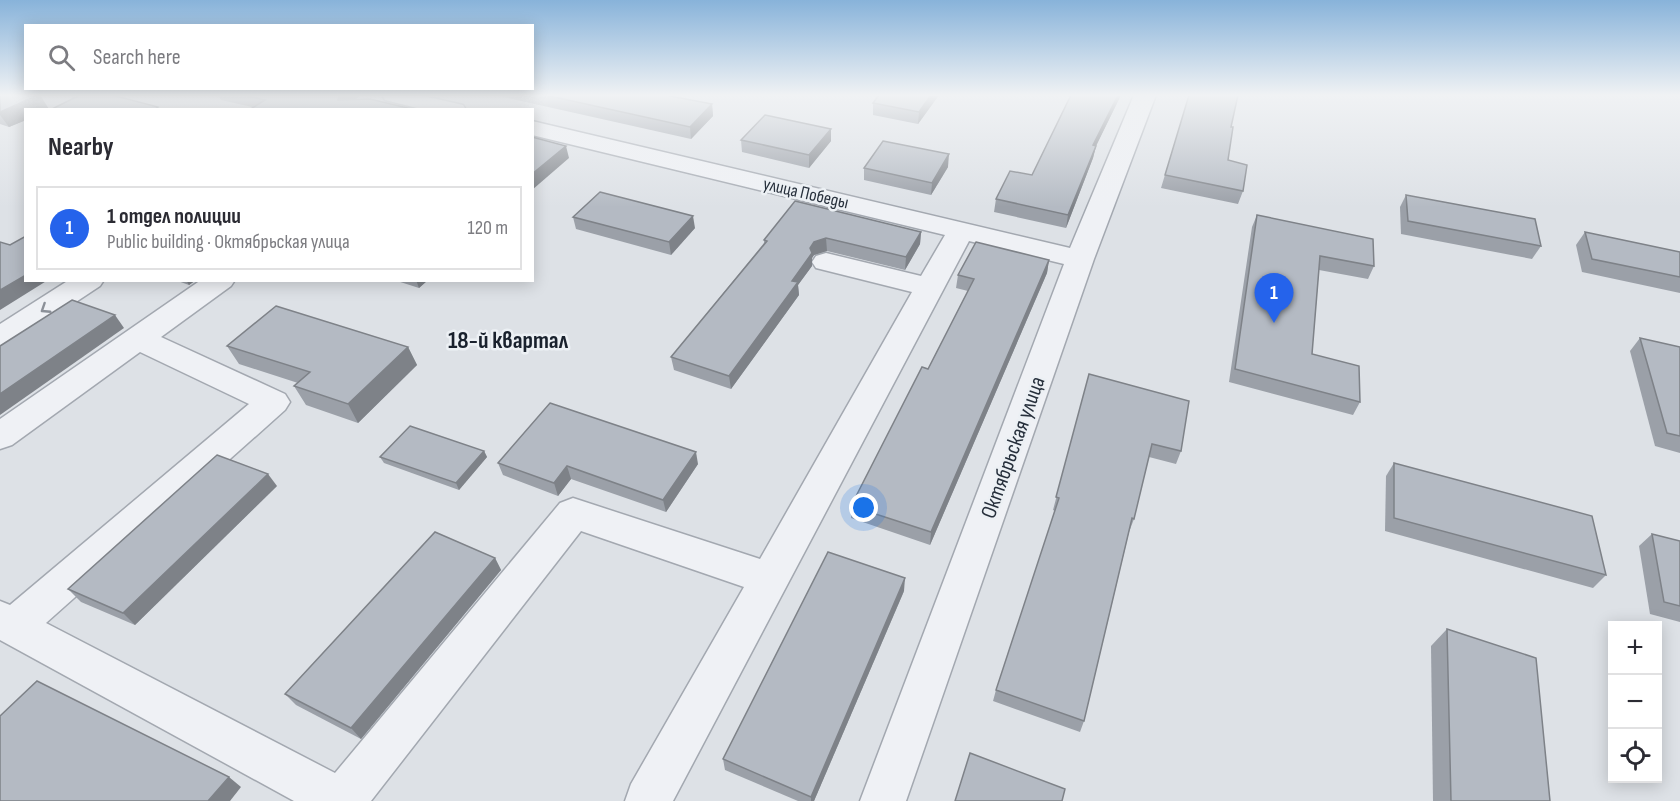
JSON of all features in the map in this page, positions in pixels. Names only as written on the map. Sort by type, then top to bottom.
[{"type":"street","name":"улица Победы","points":[[550,132],[1080,259]]},
{"type":"street","name":"Октябрьская улица","points":[[883,801],[1080,259],[1130,132]]},
{"type":"street","points":[[648,801],[961,230]]},
{"type":"street","points":[[826,262],[929,287]]},
{"type":"street","points":[[0,338],[87,282]]},
{"type":"street","points":[[0,436],[218,282]]},
{"type":"street","points":[[138,339],[273,402],[7,622],[342,801],[573,513],[769,579]]},
{"type":"building","points":[[748,132],[828,132],[809,155],[741,140]]},
{"type":"building","points":[[1053,132],[1099,132],[1068,215],[996,199],[1010,171],[1032,175]]},
{"type":"building","points":[[1178,132],[1232,132],[1228,160],[1247,165],[1243,191],[1165,175]]},
{"type":"building","points":[[534,138],[566,146],[534,172]]},
{"type":"building","points":[[883,141],[949,154],[932,183],[864,168]]},
{"type":"building","points":[[600,192],[693,216],[669,242],[573,217]]},
{"type":"building","points":[[1406,195],[1535,219],[1541,246],[1408,221]]},
{"type":"building","points":[[795,201],[921,232],[906,257],[826,238],[814,242],[810,248],[812,253],[792,281],[798,282],[729,376],[671,357],[767,241],[764,240]]},
{"type":"building","points":[[1257,215],[1373,239],[1374,266],[1320,256],[1312,354],[1359,366],[1360,402],[1235,369]]},
{"type":"building","points":[[1585,232],[1680,252],[1680,277],[1592,259]]},
{"type":"building","points":[[24,237],[24,276],[0,290],[0,242],[10,245]]},
{"type":"building","points":[[976,242],[1049,260],[931,532],[851,506],[922,367],[928,369],[974,279],[958,275]]},
{"type":"building","points":[[72,300],[115,315],[0,394],[0,346]]},
{"type":"building","points":[[276,306],[408,347],[348,404],[294,386],[310,372],[227,346]]},
{"type":"building","points":[[1640,338],[1680,347],[1680,436],[1667,433]]},
{"type":"building","points":[[1089,374],[1189,401],[1181,451],[1152,444],[1084,721],[996,690],[1059,498],[1056,497]]},
{"type":"building","points":[[550,403],[696,452],[663,500],[567,466],[554,483],[498,463]]},
{"type":"building","points":[[410,426],[484,451],[456,483],[380,457]]},
{"type":"building","points":[[217,455],[268,474],[123,613],[68,589]]},
{"type":"building","points":[[1394,463],[1592,516],[1606,575],[1394,518]]},
{"type":"building","points":[[435,532],[495,558],[351,728],[285,694]]},
{"type":"building","points":[[1652,534],[1680,541],[1680,606],[1664,602]]},
{"type":"building","points":[[828,552],[905,578],[811,797],[723,759]]},
{"type":"building","points":[[1447,629],[1536,658],[1550,801],[1451,801]]},
{"type":"building","points":[[37,681],[229,777],[208,801],[0,801],[0,716]]},
{"type":"building","points":[[970,753],[1065,789],[1062,801],[955,801]]},
{"type":"place","name":"1 отдел полиции","points":[[1274,323]]},
{"type":"district","name":"18-й квартал","points":[[508,340]]}]
